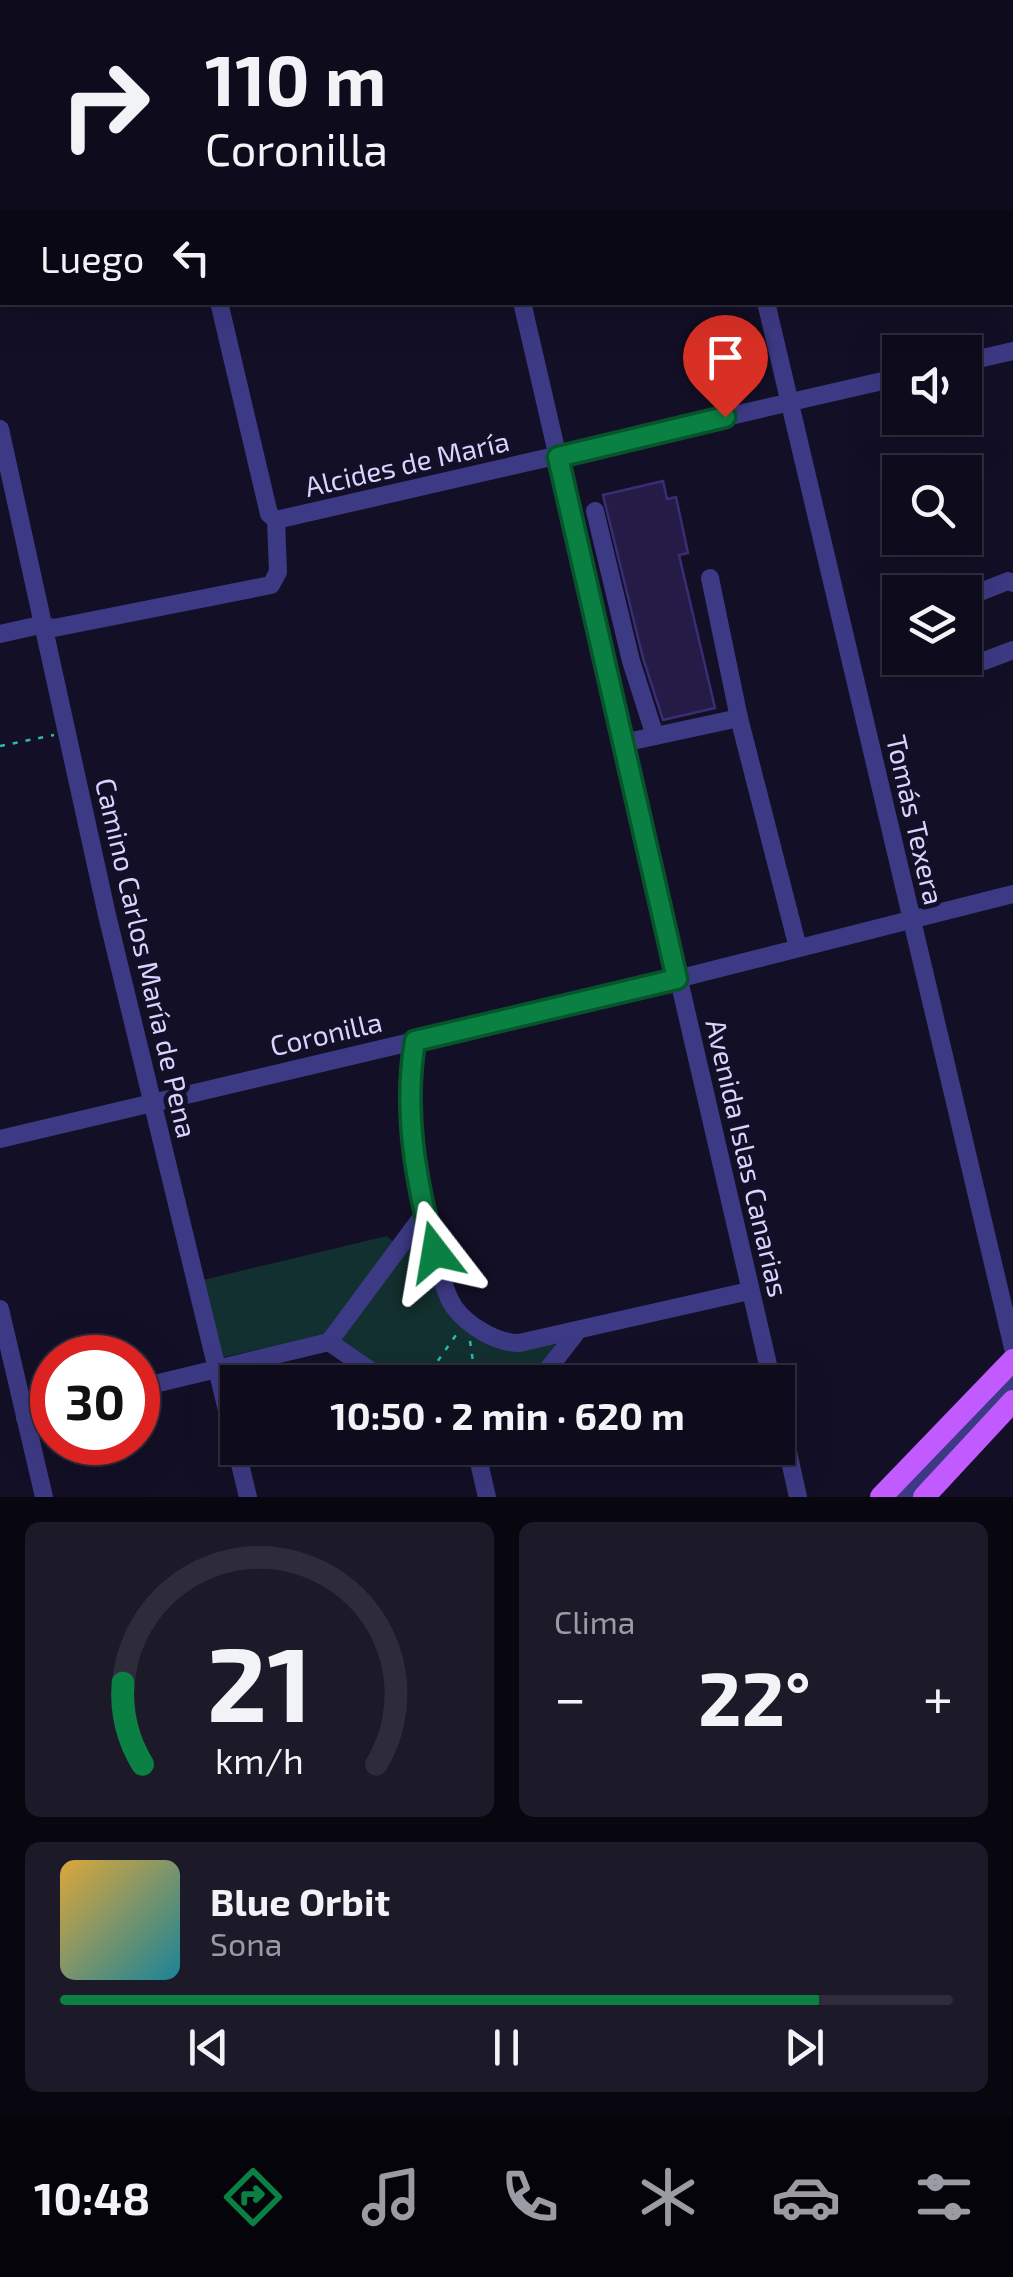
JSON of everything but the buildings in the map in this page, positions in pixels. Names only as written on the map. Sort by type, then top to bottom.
[{"type":"main road","points":[[881,1497],[1013,1360]]},
{"type":"main road","points":[[924,1497],[1013,1401]]},
{"type":"street","points":[[0,634],[40,625],[54,628],[271,586],[278,572],[276,520],[269,514],[220,305]]},
{"type":"street","name":"Avenida Islas Canarias","points":[[523,305],[768,1365]]},
{"type":"street","name":"Tomás Texera","points":[[767,305],[1013,1348]]},
{"type":"street","points":[[982,358],[1013,351]]},
{"type":"street","name":"Alcides de María","points":[[276,520],[882,380]]},
{"type":"street","name":"Camino Carlos María de Pena","points":[[0,429],[40,625],[151,1105],[248,1497]]},
{"type":"street","points":[[595,511],[635,678],[655,736]]},
{"type":"street","points":[[710,578],[739,718],[798,948]]},
{"type":"street","points":[[982,591],[1008,581],[1013,583]]},
{"type":"street","points":[[982,659],[1013,650]]},
{"type":"street","points":[[623,743],[739,718]]},
{"type":"street","name":"Coronilla","points":[[0,1140],[677,979],[1013,894]]},
{"type":"street","points":[[415,1041],[409,1106],[424,1214],[446,1290],[467,1319],[501,1342],[576,1333],[749,1291]]},
{"type":"street","points":[[160,1382],[329,1342],[424,1214]]},
{"type":"street","points":[[0,1310],[44,1497]]},
{"type":"street","points":[[551,1365],[576,1333]]},
{"type":"street","points":[[329,1342],[362,1365]]},
{"type":"street","points":[[904,1497],[1013,1381]]},
{"type":"street","points":[[25,1418],[30,1417]]},
{"type":"street","points":[[480,1465],[487,1497]]},
{"type":"street","points":[[791,1465],[798,1497]]},
{"type":"path","points":[[0,746],[65,732]]},
{"type":"path","points":[[467,1319],[474,1365]]},
{"type":"path","points":[[435,1365],[467,1319]]},
{"type":"green space","points":[[419,1235],[424,1239],[442,1301],[484,1338],[555,1345],[541,1365],[375,1365],[341,1340]]},
{"type":"green space","points":[[387,1236],[396,1244],[324,1335],[220,1358],[203,1280]]},
{"type":"route","points":[[435,1252],[424,1214],[410,1123],[409,1085],[415,1041],[677,979],[558,457],[725,417]]}]
